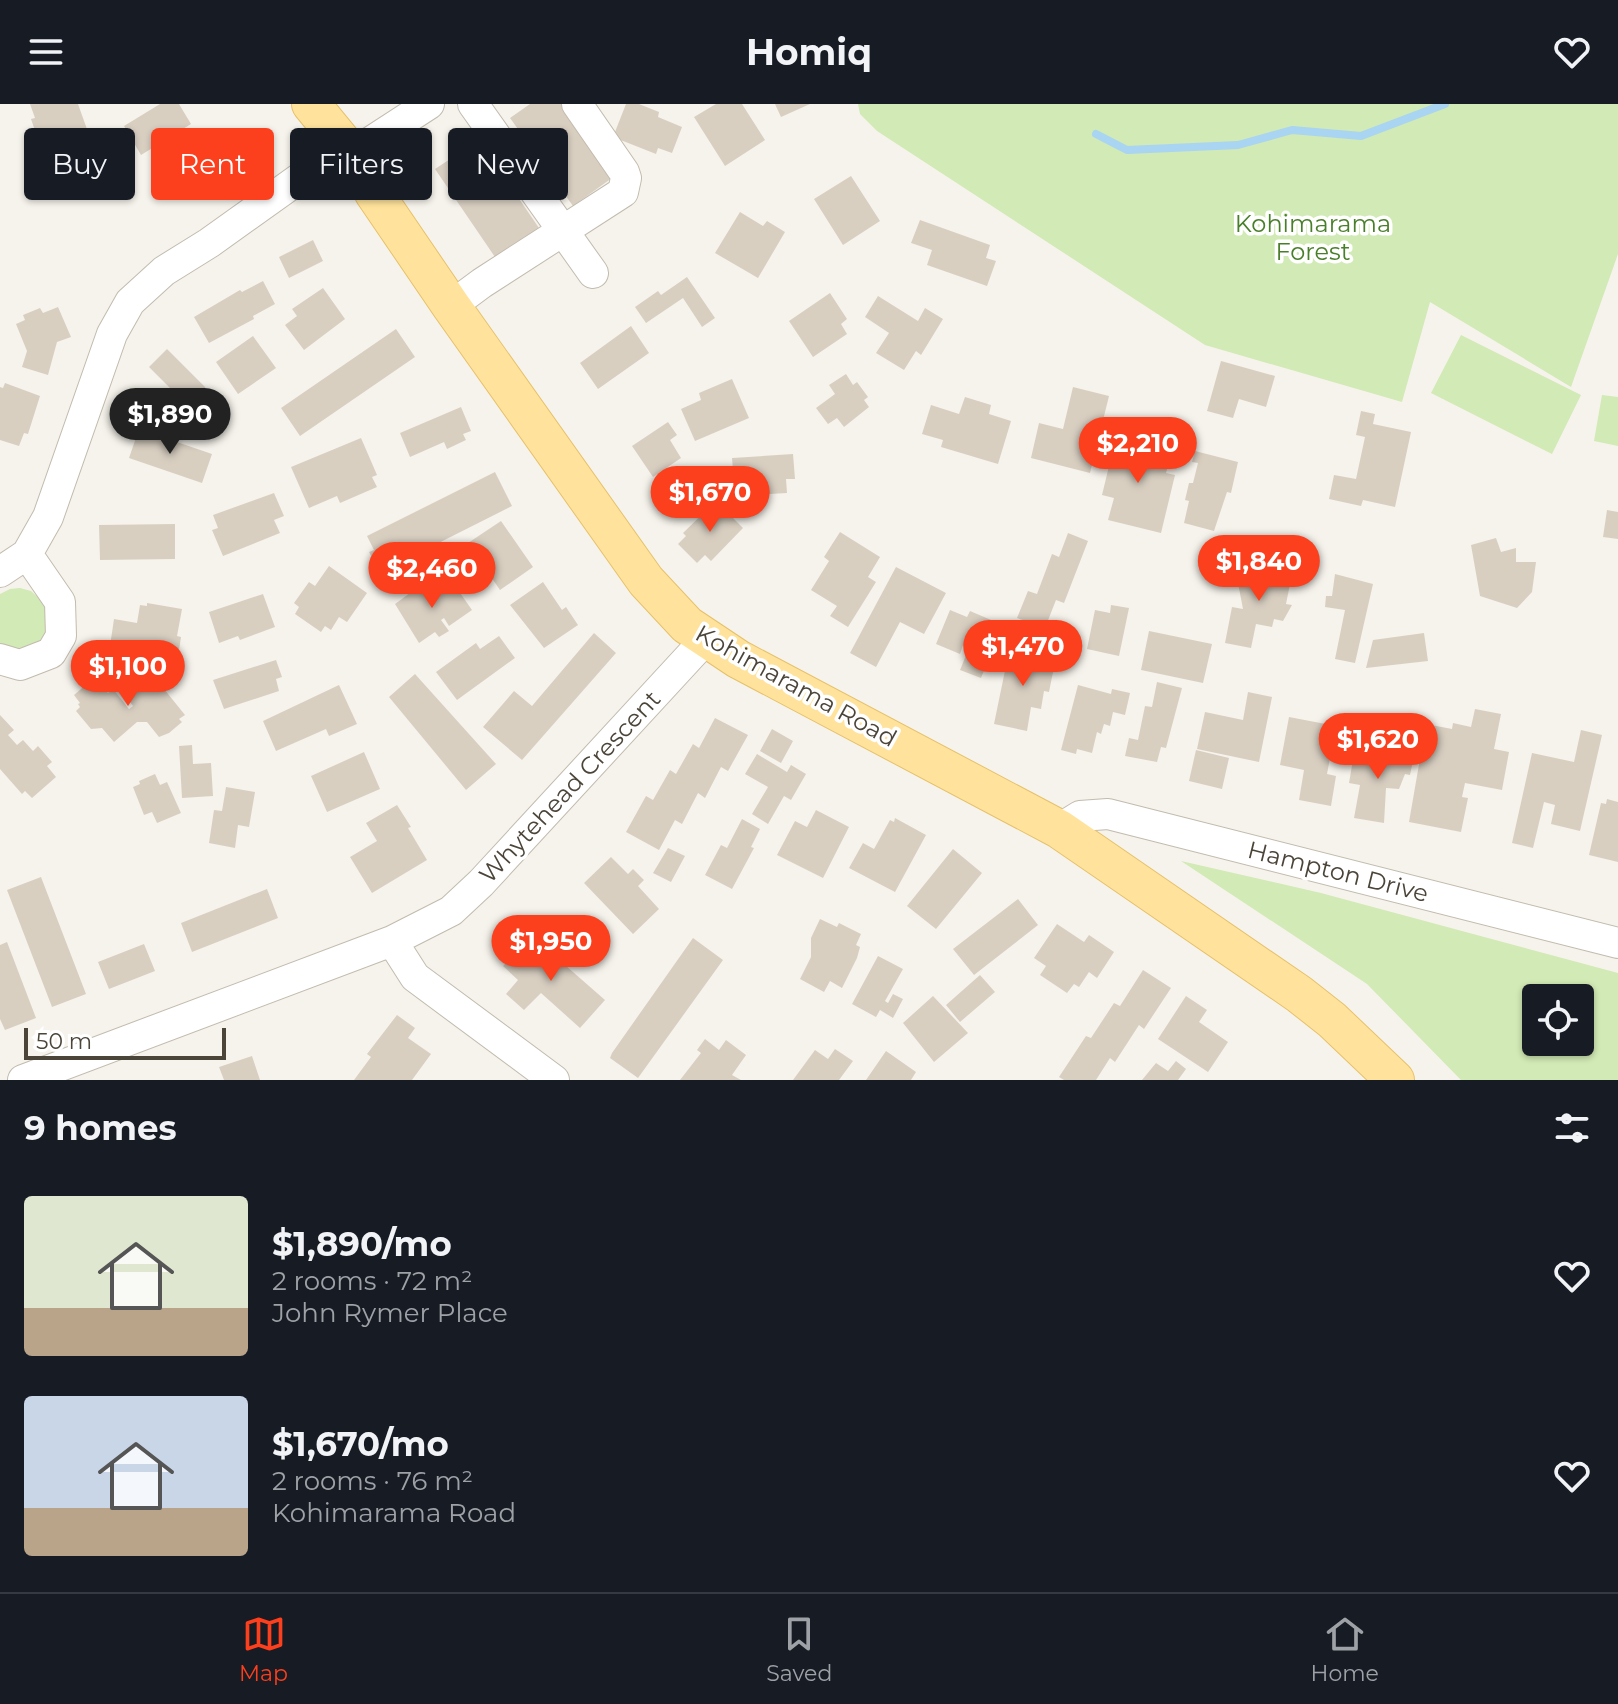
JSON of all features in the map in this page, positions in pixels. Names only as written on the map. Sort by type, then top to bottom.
[{"type":"main road","name":"Kohimarama Road","points":[[311,104],[331,128]]},
{"type":"main road","name":"Kohimarama Road","points":[[379,200],[646,581],[687,625],[705,640],[1059,829],[1299,994],[1395,1080]]},
{"type":"street","points":[[392,128],[429,104]]},
{"type":"street","points":[[473,104],[593,273]]},
{"type":"street","points":[[451,306],[623,192],[626,185],[624,172],[577,104]]},
{"type":"street","points":[[0,572],[27,554],[48,517],[112,334],[130,302],[164,271],[290,185]]},
{"type":"street","points":[[0,659],[20,665],[51,653],[61,636],[60,602],[27,554]]},
{"type":"street","name":"Whytehead Crescent","points":[[23,1080],[392,941],[451,911],[481,883],[705,640]]},
{"type":"street","name":"Hampton Drive","points":[[1059,829],[1080,816],[1108,814],[1618,943]]},
{"type":"street","points":[[392,941],[415,977],[554,1080]]},
{"type":"green space","name":"Kohimarama Forest","points":[[858,104],[1618,104],[1618,254],[1571,387],[1430,302],[1402,402],[1205,345],[877,131],[860,114]]},
{"type":"green space","points":[[1461,335],[1581,395],[1552,454],[1431,393]]},
{"type":"green space","points":[[1602,395],[1618,397],[1618,446],[1594,441]]},
{"type":"green space","points":[[20,588],[31,591],[46,605],[48,625],[46,633],[36,643],[14,648],[0,643],[0,594]]},
{"type":"green space","points":[[1181,861],[1321,893],[1618,973],[1618,1080],[1461,1080],[1367,984]]},
{"type":"building","points":[[30,104],[78,104],[87,128],[34,128],[31,119],[35,118]]},
{"type":"building","points":[[160,104],[179,104],[191,124],[185,128],[151,128],[151,149],[141,155],[135,145],[135,128],[124,126]]},
{"type":"building","points":[[530,104],[569,104],[619,173],[573,206],[568,199],[568,128],[517,128],[510,118]]},
{"type":"building","points":[[626,104],[639,104],[659,112],[658,117],[682,127],[672,153],[658,148],[656,154],[613,137]]},
{"type":"building","points":[[716,104],[742,104],[765,140],[725,166],[694,117]]},
{"type":"building","points":[[775,104],[810,104],[781,117]]},
{"type":"building","points":[[448,160],[448,188],[435,169]]},
{"type":"building","points":[[851,176],[880,221],[843,245],[814,199]]},
{"type":"building","points":[[456,200],[520,200],[541,231],[497,260]]},
{"type":"building","points":[[740,212],[763,226],[767,221],[785,232],[758,278],[715,253]]},
{"type":"building","points":[[920,220],[990,245],[986,258],[996,261],[987,286],[927,265],[932,250],[911,243]]},
{"type":"building","points":[[313,240],[323,261],[289,278],[279,257]]},
{"type":"building","points":[[687,277],[715,318],[702,327],[683,298],[646,323],[635,307],[658,291],[661,295]]},
{"type":"building","points":[[263,281],[275,304],[209,343],[194,317],[240,290],[242,292]]},
{"type":"building","points":[[323,288],[345,319],[304,350],[285,325],[297,316],[292,309]]},
{"type":"building","points":[[830,293],[847,319],[841,324],[847,334],[813,357],[789,321]]},
{"type":"building","points":[[878,296],[918,321],[925,308],[943,319],[921,355],[916,351],[904,370],[876,353],[889,333],[865,317]]},
{"type":"building","points":[[58,307],[71,337],[57,342],[48,375],[22,367],[27,351],[16,324],[25,320],[23,315],[40,308],[43,313]]},
{"type":"building","points":[[631,326],[649,353],[598,389],[580,363]]},
{"type":"building","points":[[396,329],[415,357],[300,436],[281,408]]},
{"type":"building","points":[[253,336],[276,368],[238,394],[216,362]]},
{"type":"building","points":[[167,349],[205,387],[210,400],[207,431],[181,429],[183,401],[149,367]]},
{"type":"building","points":[[1221,361],[1275,376],[1266,407],[1239,399],[1233,418],[1207,411]]},
{"type":"building","points":[[846,374],[853,385],[857,382],[868,397],[864,400],[869,407],[844,427],[837,418],[828,424],[816,408],[835,394],[829,385]]},
{"type":"building","points":[[732,379],[749,418],[695,441],[681,409],[701,400],[699,393]]},
{"type":"building","points":[[5,383],[40,396],[28,434],[24,433],[19,446],[0,440],[0,387],[3,388]]},
{"type":"building","points":[[1073,387],[1109,396],[1090,473],[1031,458],[1039,423],[1063,429]]},
{"type":"building","points":[[965,397],[991,405],[989,414],[1011,421],[998,464],[941,447],[943,440],[922,434],[931,405],[959,414]]},
{"type":"building","points":[[461,407],[471,431],[463,434],[466,440],[447,449],[444,442],[410,457],[400,433]]},
{"type":"building","points":[[1361,411],[1375,414],[1373,424],[1411,432],[1395,507],[1363,500],[1361,506],[1329,499],[1334,475],[1356,479],[1365,437],[1356,435]]},
{"type":"building","points":[[668,422],[677,435],[670,440],[681,458],[653,477],[632,446]]},
{"type":"building","points":[[139,429],[212,454],[202,483],[129,458]]},
{"type":"building","points":[[1117,433],[1149,441],[1146,453],[1170,458],[1166,473],[1175,475],[1161,533],[1108,520],[1114,498],[1102,495]]},
{"type":"building","points":[[361,438],[377,475],[372,477],[377,487],[340,503],[337,496],[309,508],[291,467]]},
{"type":"building","points":[[1195,451],[1238,462],[1231,493],[1227,492],[1214,531],[1184,523],[1189,501],[1185,500],[1198,463],[1192,462]]},
{"type":"building","points":[[793,454],[795,479],[786,479],[787,493],[735,496],[732,458]]},
{"type":"building","points":[[495,472],[512,506],[385,570],[380,561],[375,563],[369,552],[374,550],[367,536]]},
{"type":"building","points":[[274,493],[284,516],[274,520],[280,533],[223,556],[212,530],[218,528],[213,515]]},
{"type":"building","points":[[716,501],[743,528],[711,561],[705,555],[697,563],[678,544],[686,536],[683,533]]},
{"type":"building","points":[[1607,510],[1618,512],[1618,539],[1603,537]]},
{"type":"building","points":[[501,521],[533,567],[500,590],[468,543]]},
{"type":"building","points":[[175,524],[175,559],[100,560],[99,525]]},
{"type":"building","points":[[840,532],[880,557],[868,577],[876,582],[848,627],[830,616],[837,606],[811,590],[829,561],[824,557]]},
{"type":"building","points":[[1068,533],[1088,541],[1064,603],[1056,600],[1045,628],[1017,618],[1028,591],[1037,594],[1052,554],[1059,557]]},
{"type":"building","points":[[1496,538],[1501,552],[1516,548],[1516,562],[1536,562],[1532,592],[1517,608],[1480,596],[1471,545]]},
{"type":"building","points":[[1257,562],[1289,569],[1286,578],[1291,579],[1286,604],[1292,605],[1283,621],[1274,619],[1272,627],[1256,624],[1251,648],[1225,643],[1232,607],[1243,609],[1239,573],[1255,571]]},
{"type":"building","points":[[329,566],[367,593],[347,622],[339,617],[331,630],[325,626],[321,632],[295,614],[299,607],[294,603],[309,582],[315,586]]},
{"type":"building","points":[[896,567],[946,593],[924,634],[900,622],[876,667],[850,653]]},
{"type":"building","points":[[1335,574],[1373,584],[1355,663],[1335,659],[1345,610],[1325,607],[1326,596],[1332,596]]},
{"type":"building","points":[[451,580],[472,610],[449,626],[444,618],[441,620],[449,631],[439,637],[435,632],[419,643],[395,604],[425,582],[433,593]]},
{"type":"building","points":[[543,582],[562,610],[566,607],[578,625],[544,648],[510,605]]},
{"type":"building","points":[[263,594],[275,627],[240,640],[238,636],[219,643],[209,612]]},
{"type":"building","points":[[147,603],[182,609],[177,636],[181,637],[177,663],[110,646],[114,619],[137,623],[140,605],[147,606]]},
{"type":"building","points":[[1111,605],[1129,608],[1119,656],[1087,649],[1095,610],[1110,613]]},
{"type":"building","points":[[950,610],[967,617],[970,611],[1010,628],[1008,632],[1001,630],[998,639],[1002,641],[995,658],[990,656],[981,678],[960,670],[969,648],[963,645],[960,654],[936,644]]},
{"type":"building","points":[[1149,631],[1212,644],[1203,683],[1141,670]]},
{"type":"building","points":[[594,633],[616,653],[522,760],[483,727],[514,691],[532,706]]},
{"type":"building","points":[[1424,633],[1428,661],[1366,668],[1373,640]]},
{"type":"building","points":[[499,636],[515,658],[457,700],[436,672],[476,643],[480,649]]},
{"type":"building","points":[[1027,648],[1048,653],[1044,670],[1053,672],[1049,692],[1044,691],[1041,709],[1031,707],[1027,731],[994,724],[1008,656]]},
{"type":"building","points":[[276,660],[282,677],[276,679],[279,691],[224,709],[213,680]]},
{"type":"building","points":[[140,673],[154,688],[160,684],[185,715],[179,719],[182,722],[169,733],[159,737],[147,722],[137,722],[114,742],[102,728],[91,729],[76,711],[80,703],[74,695],[94,678],[108,693],[113,689],[129,709],[133,706],[120,689]]},
{"type":"building","points":[[415,674],[496,764],[466,790],[389,697]]},
{"type":"building","points":[[1157,682],[1182,688],[1166,748],[1161,747],[1157,762],[1125,756],[1129,738],[1138,740],[1145,706],[1152,707]]},
{"type":"building","points":[[339,685],[357,724],[329,736],[326,729],[276,751],[263,721]]},
{"type":"building","points":[[1078,685],[1111,694],[1112,689],[1130,693],[1125,715],[1113,712],[1110,726],[1104,724],[1101,734],[1097,732],[1092,753],[1077,749],[1076,754],[1061,750]]},
{"type":"building","points":[[1248,692],[1272,697],[1259,762],[1197,749],[1205,712],[1243,720]]},
{"type":"building","points":[[1475,709],[1501,714],[1494,749],[1509,752],[1502,790],[1465,783],[1462,797],[1468,798],[1461,832],[1409,822],[1426,724],[1452,729],[1453,723],[1471,727]]},
{"type":"building","points":[[0,715],[14,730],[8,735],[17,745],[23,740],[33,751],[38,746],[52,762],[47,766],[56,777],[32,798],[25,791],[22,794],[0,769]]},
{"type":"building","points":[[1289,717],[1336,726],[1327,774],[1336,776],[1331,806],[1299,800],[1304,770],[1280,765]]},
{"type":"building","points":[[715,718],[748,735],[728,771],[721,767],[705,798],[698,793],[682,824],[675,820],[659,850],[626,832],[646,796],[653,800],[670,770],[676,774],[693,744],[699,748]]},
{"type":"building","points":[[772,729],[793,741],[781,763],[760,751]]},
{"type":"building","points":[[1581,730],[1602,735],[1580,831],[1551,824],[1555,805],[1544,802],[1533,848],[1512,843],[1532,753],[1574,762]]},
{"type":"building","points":[[192,745],[193,764],[211,763],[213,796],[182,798],[179,746]]},
{"type":"building","points":[[1375,749],[1414,756],[1410,775],[1405,774],[1399,789],[1386,788],[1384,823],[1354,818],[1360,785],[1349,783],[1354,754],[1373,757]]},
{"type":"building","points":[[1196,750],[1229,758],[1222,789],[1189,781]]},
{"type":"building","points":[[364,752],[380,789],[327,812],[311,776]]},
{"type":"building","points":[[757,754],[787,772],[791,765],[806,774],[791,800],[784,796],[768,824],[752,814],[768,787],[745,774]]},
{"type":"building","points":[[155,774],[160,785],[167,782],[181,813],[157,823],[152,812],[144,815],[133,787]]},
{"type":"building","points":[[226,787],[255,792],[249,827],[238,825],[235,848],[209,843],[214,810],[222,811]]},
{"type":"building","points":[[1607,799],[1618,802],[1618,862],[1589,855],[1601,803],[1606,804]]},
{"type":"building","points":[[397,805],[427,860],[372,893],[350,857],[377,841],[366,823]]},
{"type":"building","points":[[816,810],[849,827],[823,878],[777,855],[795,821],[807,827]]},
{"type":"building","points":[[895,818],[926,835],[895,892],[849,868],[863,843],[874,849],[890,820],[894,822]]},
{"type":"building","points":[[742,819],[760,829],[751,847],[754,848],[732,889],[705,875],[721,845],[727,848]]},
{"type":"building","points":[[668,848],[685,856],[671,882],[653,873]]},
{"type":"building","points":[[953,849],[982,873],[936,929],[907,906]]},
{"type":"building","points":[[611,857],[628,874],[633,869],[644,880],[638,886],[659,909],[633,934],[584,883]]},
{"type":"building","points":[[41,877],[86,994],[52,1007],[7,890]]},
{"type":"building","points":[[267,889],[278,918],[192,952],[181,923]]},
{"type":"building","points":[[1018,899],[1038,925],[974,975],[953,949]]},
{"type":"building","points":[[820,919],[837,927],[839,923],[861,934],[856,945],[860,947],[857,958],[842,988],[830,981],[824,992],[800,979],[811,957],[811,938]]},
{"type":"building","points":[[1057,924],[1084,942],[1089,935],[1114,952],[1097,978],[1089,972],[1079,987],[1074,984],[1067,993],[1040,975],[1046,966],[1034,958]]},
{"type":"building","points":[[533,937],[605,1000],[580,1028],[541,993],[524,1010],[506,994],[518,980],[503,966]]},
{"type":"building","points":[[693,938],[723,960],[638,1078],[610,1058]]},
{"type":"building","points":[[7,942],[36,1018],[5,1030],[0,1019],[0,945]]},
{"type":"building","points":[[144,944],[155,971],[109,989],[98,962]]},
{"type":"building","points":[[878,956],[903,969],[885,1001],[888,1003],[893,994],[903,999],[893,1018],[880,1010],[876,1017],[852,1004]]},
{"type":"building","points":[[1143,970],[1171,988],[1144,1029],[1139,1025],[1115,1062],[1110,1058],[1096,1080],[1064,1080],[1059,1077],[1086,1036],[1091,1038],[1114,1003],[1120,1006]]},
{"type":"building","points":[[980,975],[995,992],[960,1022],[946,1005]]},
{"type":"building","points":[[933,996],[968,1033],[934,1062],[903,1023]]},
{"type":"building","points":[[1186,996],[1207,1010],[1199,1022],[1228,1042],[1208,1072],[1158,1039]]},
{"type":"building","points":[[397,1015],[415,1028],[408,1038],[431,1054],[412,1080],[354,1080],[371,1057],[367,1054]]},
{"type":"building","points":[[705,1039],[719,1050],[726,1040],[746,1055],[732,1075],[741,1080],[680,1080],[701,1053],[697,1050]]},
{"type":"building","points":[[835,1049],[853,1061],[839,1080],[793,1080],[815,1050],[828,1059]]},
{"type":"building","points":[[886,1051],[916,1072],[911,1080],[866,1080]]},
{"type":"building","points":[[252,1056],[260,1080],[224,1080],[219,1067]]},
{"type":"building","points":[[1176,1061],[1186,1069],[1178,1080],[1142,1080],[1156,1063],[1168,1071]]},
{"type":"waterway","points":[[1096,134],[1127,150],[1238,145],[1292,130],[1361,136],[1445,104]]}]
